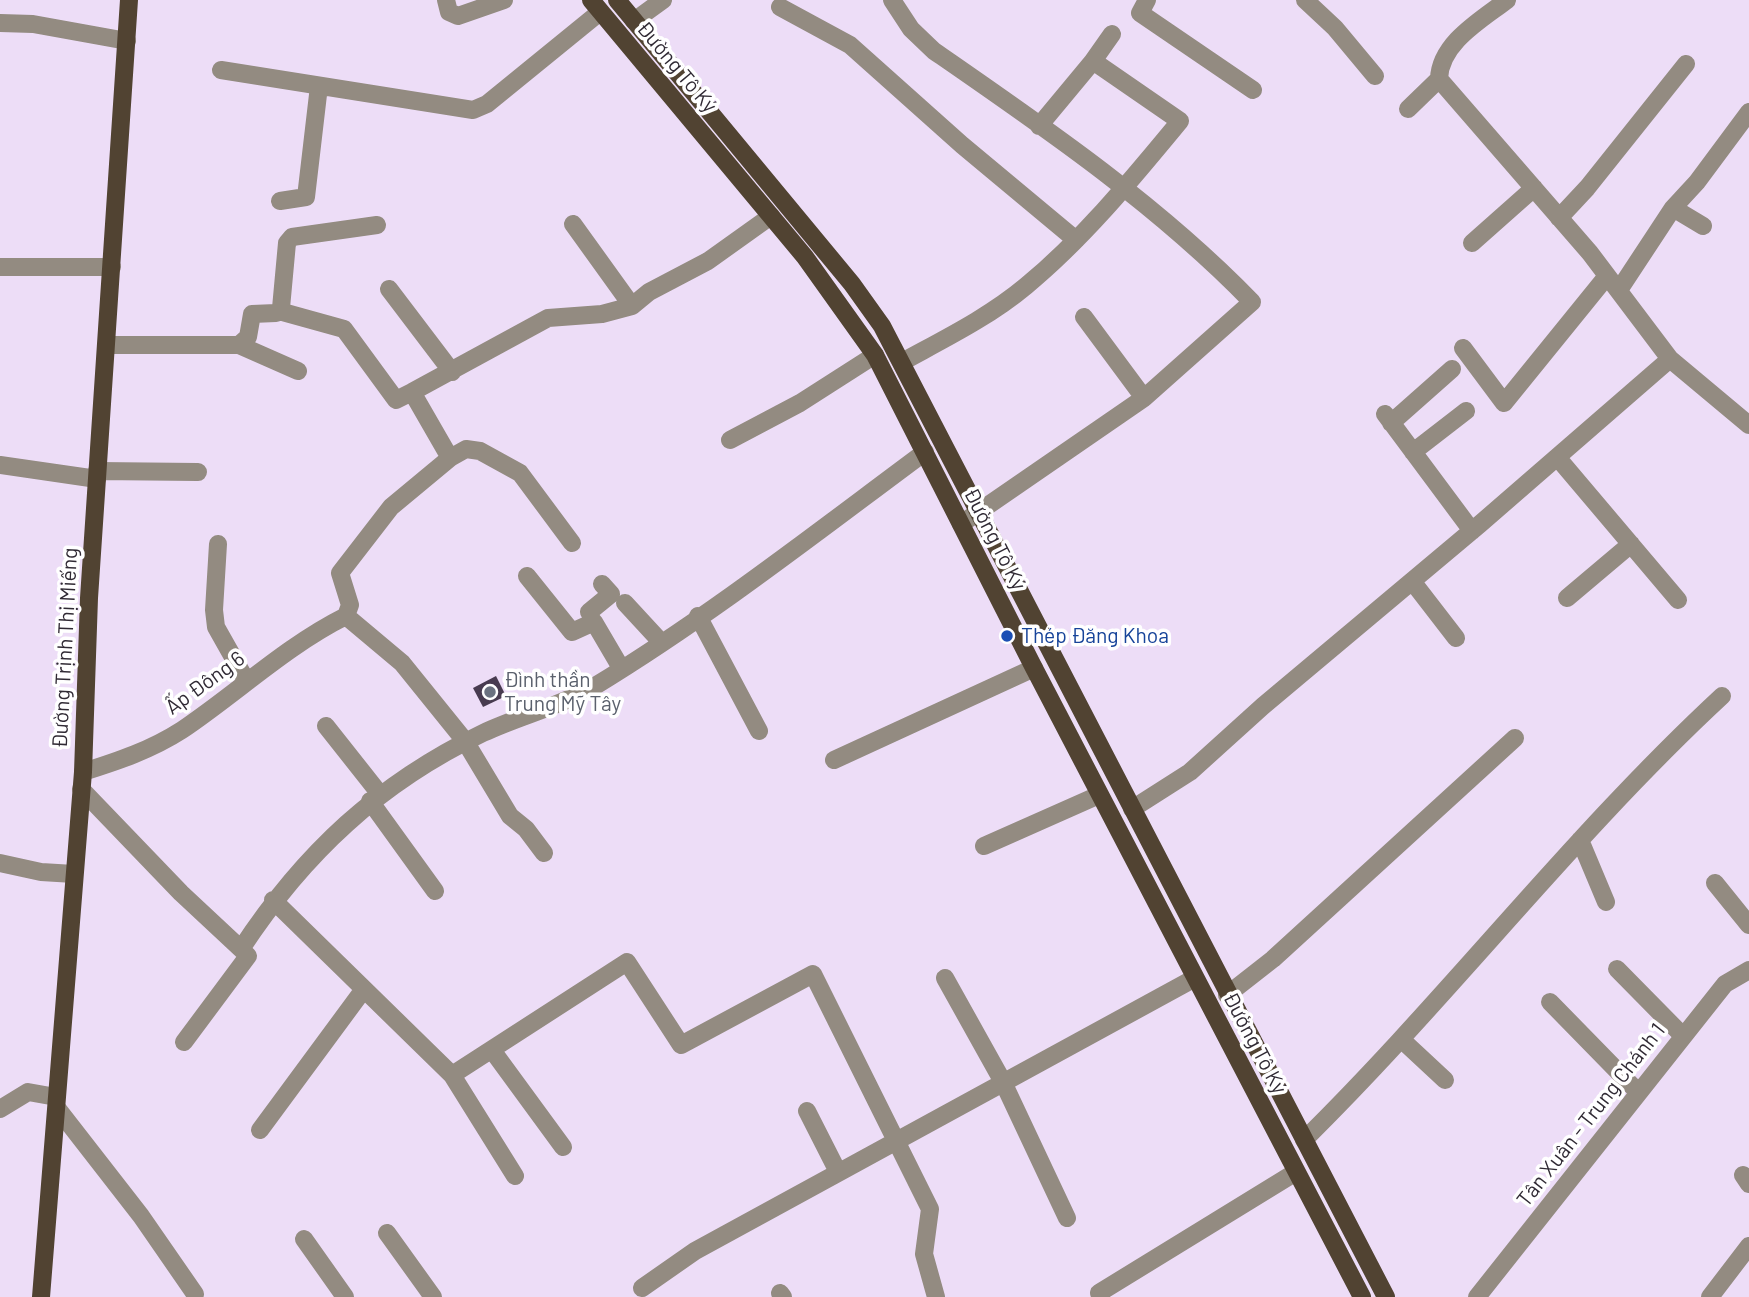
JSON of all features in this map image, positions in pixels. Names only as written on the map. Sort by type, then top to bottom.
[{"type":"main road","name":"Đường Trịnh Thị Miếng","points":[[41,1297],[82,780],[89,598],[129,0]]},
{"type":"main road","name":"Đường Tô Ký","points":[[617,0],[852,284],[882,326],[1386,1297]]},
{"type":"main road","name":"Đường Tô Ký","points":[[595,6],[771,216],[833,294],[875,355],[1099,795],[1362,1297]]},
{"type":"main road","points":[[925,452],[942,440]]},
{"type":"street","points":[[446,0],[449,12],[458,16],[504,0]]},
{"type":"street","points":[[634,21],[663,0]]},
{"type":"street","points":[[891,0],[911,29],[934,51],[1124,189],[1202,251],[1252,302],[1144,398],[961,524]]},
{"type":"street","points":[[1147,0],[1140,13],[1253,90]]},
{"type":"street","points":[[1305,0],[1335,28],[1375,76]]},
{"type":"street","points":[[1408,109],[1439,79],[1440,64],[1448,51],[1469,29],[1507,0]]},
{"type":"street","points":[[221,70],[472,110],[487,104],[595,6]]},
{"type":"street","points":[[780,7],[850,44],[962,145],[1076,240]]},
{"type":"street","points":[[0,23],[33,24],[127,41]]},
{"type":"street","points":[[1039,126],[1112,34]]},
{"type":"street","points":[[902,362],[971,324],[1025,287],[1076,240],[1124,189],[1180,121],[1093,61]]},
{"type":"street","points":[[1559,218],[1587,188],[1686,64]]},
{"type":"street","points":[[1439,79],[1619,290],[1670,359],[1749,425]]},
{"type":"street","points":[[280,201],[306,197],[318,86]]},
{"type":"street","points":[[1619,290],[1673,208],[1697,182],[1749,112]]},
{"type":"street","points":[[1472,243],[1534,188]]},
{"type":"street","points":[[1673,208],[1703,226]]},
{"type":"street","points":[[404,396],[548,318],[601,314],[632,306],[649,292],[708,261],[771,216]]},
{"type":"street","points":[[573,224],[632,306]]},
{"type":"street","points":[[279,311],[286,243],[292,237],[377,225]]},
{"type":"street","points":[[0,267],[112,267]]},
{"type":"street","points":[[1464,348],[1504,403],[1607,276]]},
{"type":"street","points":[[389,289],[452,372]]},
{"type":"street","points":[[239,345],[248,337],[253,314],[279,311],[344,329],[404,396],[450,458]]},
{"type":"street","points":[[1084,317],[1144,398]]},
{"type":"street","points":[[107,345],[239,345],[298,371]]},
{"type":"street","points":[[730,440],[800,403],[875,355]]},
{"type":"street","points":[[1132,810],[1190,772],[1263,706],[1472,531],[1670,359]]},
{"type":"street","points":[[1452,369],[1388,418],[1472,531]]},
{"type":"street","points":[[1413,452],[1466,411]]},
{"type":"street","points":[[544,853],[526,829],[510,816],[465,741],[402,663],[346,616],[350,605],[340,573],[391,507],[450,458],[466,449],[480,451],[520,473],[572,543]]},
{"type":"street","points":[[241,949],[273,900],[375,797],[465,741],[593,687],[698,617],[925,452]]},
{"type":"street","points":[[1558,457],[1678,600]]},
{"type":"street","points":[[0,465],[97,475],[198,472]]},
{"type":"street","points":[[218,544],[214,610],[216,627],[247,682]]},
{"type":"street","points":[[1567,598],[1631,544]]},
{"type":"street","points":[[527,576],[572,632],[588,612],[611,594],[601,584]]},
{"type":"street","points":[[1412,581],[1455,638]]},
{"type":"street","points":[[625,603],[661,642]]},
{"type":"street","points":[[588,612],[621,668]]},
{"type":"street","name":"Ấp Đông 6","points":[[82,780],[180,731],[307,636],[346,616]]},
{"type":"street","points":[[698,617],[759,731]]},
{"type":"street","points":[[834,760],[1034,668]]},
{"type":"street","points":[[1304,1140],[1402,1040],[1657,755],[1722,696]]},
{"type":"street","points":[[326,726],[435,891]]},
{"type":"street","points":[[1227,995],[1273,959],[1515,738]]},
{"type":"street","points":[[82,780],[181,893],[248,956],[184,1042]]},
{"type":"street","points":[[984,846],[1099,795]]},
{"type":"street","points":[[1580,840],[1606,902]]},
{"type":"street","points":[[0,863],[41,872],[74,874]]},
{"type":"street","points":[[1715,883],[1749,925]]},
{"type":"street","points":[[273,900],[452,1075],[515,1176]]},
{"type":"street","points":[[452,1075],[627,962],[681,1045],[813,974],[898,1139],[930,1209],[924,1254],[936,1297]]},
{"type":"street","points":[[1616,969],[1683,1035]]},
{"type":"street","name":"Tân Xuân - Trung Chánh 1","points":[[1477,1297],[1725,984],[1749,970]]},
{"type":"street","points":[[945,978],[1003,1082],[1067,1218]]},
{"type":"street","points":[[640,1294],[695,1251],[1195,978]]},
{"type":"street","points":[[260,1130],[364,989]]},
{"type":"street","points":[[1550,1002],[1638,1092]]},
{"type":"street","points":[[1402,1040],[1445,1080]]},
{"type":"street","points":[[492,1050],[563,1147]]},
{"type":"street","points":[[0,1109],[28,1092],[56,1102],[195,1294]]},
{"type":"street","points":[[807,1111],[838,1172]]},
{"type":"street","points":[[1099,1293],[1296,1172]]},
{"type":"street","points":[[387,1233],[433,1297]]},
{"type":"street","points":[[304,1239],[345,1297]]},
{"type":"street","points":[[1710,1297],[1749,1246]]},
{"type":"building","name":"Đình thần Trung Mỹ Tây","points":[[496,676],[506,696],[483,707],[473,688]]},
{"type":"place","name":"Thép Đăng Khoa","points":[[1007,636]]},
{"type":"place","name":"Đình thần Trung Mỹ Tây","points":[[490,692]]}]
